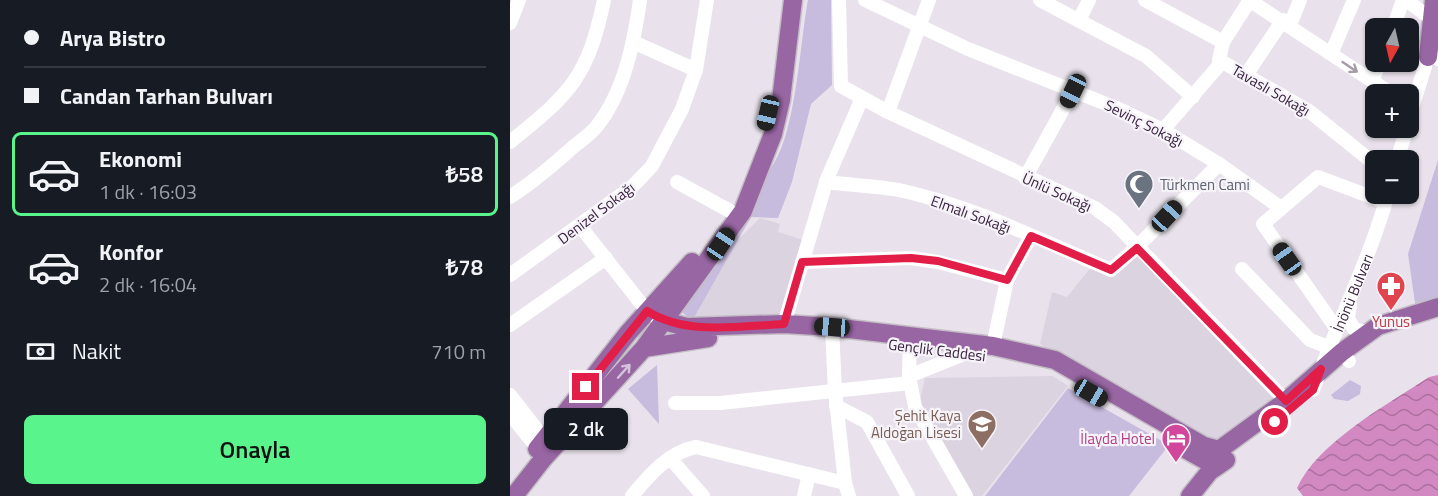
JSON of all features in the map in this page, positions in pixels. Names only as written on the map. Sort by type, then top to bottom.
[{"type":"main road","points":[[518,492],[543,459],[644,348],[655,316],[713,238],[730,211],[765,129],[772,98],[782,0]]},
{"type":"main road","points":[[518,492],[541,445],[628,333],[655,316],[721,244],[743,211],[773,134],[781,100],[793,0]]},
{"type":"main road","points":[[1434,0],[1435,53]]},
{"type":"main road","points":[[1190,496],[1214,459],[1286,401],[1340,353],[1378,326],[1422,310],[1438,307]]},
{"type":"main road","points":[[1214,459],[1313,390],[1340,353],[1400,327],[1438,314]]},
{"type":"main road","name":"Gençlik Caddesi","points":[[655,316],[687,327],[784,324],[910,341],[993,346],[1054,360],[1214,459]]},
{"type":"main road","name":"Gençlik Caddesi","points":[[644,348],[686,339],[833,332]]},
{"type":"main road","name":"Gençlik Caddesi","points":[[910,341],[964,354],[990,356],[1052,370],[1214,459]]},
{"type":"street","points":[[510,23],[519,0]]},
{"type":"street","points":[[510,142],[547,112],[582,72],[597,32],[604,0]]},
{"type":"street","points":[[510,197],[552,168],[596,127],[614,99],[633,42],[640,0]]},
{"type":"street","name":"Denizel Sokağı","points":[[510,275],[632,187],[652,166],[682,109],[696,70],[707,0]]},
{"type":"street","name":"Ünlü Sokağı","points":[[839,0],[841,86],[888,112],[1025,178],[1095,208],[1114,222],[1286,401]]},
{"type":"street","name":"Sevinç Sokağı","points":[[865,0],[968,49],[1163,130],[1219,164],[1281,208]]},
{"type":"street","points":[[888,112],[928,0]]},
{"type":"street","points":[[1040,0],[1146,56],[1192,97]]},
{"type":"street","points":[[1079,20],[1089,0]]},
{"type":"street","points":[[1145,0],[1223,42],[1250,0],[1377,84]]},
{"type":"street","points":[[1246,75],[1286,23],[1300,0]]},
{"type":"street","points":[[1331,54],[1354,0]]},
{"type":"street","points":[[1397,18],[1404,0],[1433,20]]},
{"type":"street","points":[[633,42],[696,70]]},
{"type":"street","name":"Tavaslı Sokağı","points":[[1223,42],[1219,60],[1309,111],[1365,156]]},
{"type":"street","points":[[1419,90],[1435,53]]},
{"type":"street","points":[[1163,130],[1222,62]]},
{"type":"street","points":[[1372,81],[1376,72]]},
{"type":"street","points":[[1025,178],[1073,91]]},
{"type":"street","points":[[784,324],[826,182],[862,98]]},
{"type":"street","points":[[1137,248],[1219,164]]},
{"type":"street","points":[[1336,328],[1263,224],[1318,177],[1365,191]]},
{"type":"street","points":[[677,182],[730,211]]},
{"type":"street","name":"Elmalı Sokağı","points":[[826,182],[897,190],[920,196],[994,220],[1111,270],[1137,248]]},
{"type":"street","name":"İnönü Bulvarı","points":[[1340,353],[1336,328],[1351,300],[1385,204]]},
{"type":"street","points":[[580,226],[655,316]]},
{"type":"street","points":[[993,346],[1007,280],[1031,236]]},
{"type":"street","points":[[510,325],[606,258]]},
{"type":"street","points":[[802,262],[911,258],[938,261],[1007,280]]},
{"type":"street","points":[[1242,269],[1310,340],[1340,353]]},
{"type":"street","points":[[1351,300],[1348,318],[1354,329],[1364,332],[1378,326]]},
{"type":"street","points":[[632,496],[646,479],[679,450],[696,447],[809,474],[847,489],[834,390],[833,332]]},
{"type":"street","points":[[628,333],[644,348]]},
{"type":"street","points":[[910,341],[910,380],[915,407],[966,496]]},
{"type":"street","points":[[675,403],[720,404],[910,380],[964,354]]},
{"type":"street","points":[[1313,390],[1321,369]]},
{"type":"street","points":[[510,395],[541,445]]},
{"type":"street","points":[[836,405],[867,422],[908,496]]},
{"type":"street","points":[[510,414],[541,445]]},
{"type":"street","points":[[670,458],[703,496]]},
{"type":"street","points":[[804,496],[809,474]]},
{"type":"shaded area","points":[[808,0],[831,0],[832,85],[811,104],[792,182],[778,218],[751,217],[692,321],[682,312],[709,270],[736,239],[744,207],[774,163],[781,148],[792,107]]},
{"type":"shaded area","points":[[1438,160],[1438,300],[1415,303],[1408,254]]},
{"type":"shaded area","points":[[760,218],[780,224],[778,232],[803,240],[780,319],[692,321],[682,312],[719,258]]},
{"type":"shaded area","points":[[1137,254],[1275,397],[1221,442],[1209,443],[1040,344],[1052,292],[1067,297],[1092,266],[1111,275]]},
{"type":"shaded area","points":[[657,365],[659,424],[628,389]]},
{"type":"shaded area","name":"Şehit Kaya Aldoğan Lisesi","points":[[1053,376],[1068,386],[982,496],[973,496],[919,405],[925,378]]},
{"type":"shaded area","points":[[1350,380],[1361,386],[1360,394],[1348,401],[1334,399],[1331,395]]},
{"type":"shaded area","points":[[1068,388],[1169,445],[1129,496],[985,496]]},
{"type":"water","points":[[1438,375],[1438,496],[1303,496],[1297,488],[1320,455],[1355,426],[1394,399],[1429,377]]},
{"type":"place","name":"Türkmen Cami","points":[[1139,210]]},
{"type":"place","name":"Yunus","points":[[1391,312]]},
{"type":"place","name":"Şehit Kaya Aldoğan Lisesi","points":[[982,450]]},
{"type":"place","name":"İlayda Hotel","points":[[1176,464]]},
{"type":"route","points":[[586,387],[647,311],[663,321],[687,327],[784,324],[802,262],[886,257],[911,258],[938,261],[1007,280],[1031,236],[1111,270],[1137,248],[1286,401],[1321,369],[1313,390],[1275,422]]}]
